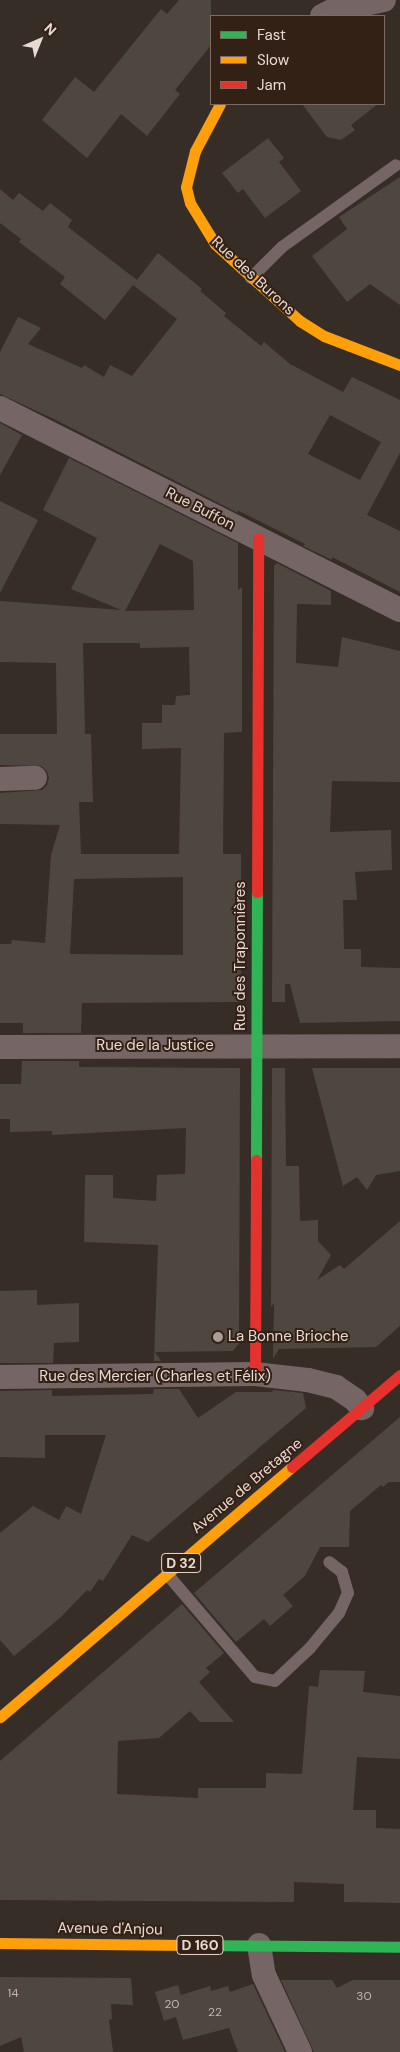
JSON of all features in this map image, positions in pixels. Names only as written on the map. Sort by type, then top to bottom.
[{"type":"street","points":[[326,9],[384,0]]},
{"type":"street","name":"Rue des Burons","points":[[219,105],[208,121],[195,151],[186,187],[190,203],[215,244],[300,321],[324,336],[400,366]]},
{"type":"street","name":"Rue Buffon","points":[[0,408],[400,610]]},
{"type":"street","name":"Rue des Traponnières","points":[[254,1374],[258,538]]},
{"type":"street","points":[[0,779],[35,778]]},
{"type":"street","name":"Rue de la Justice","points":[[0,1047],[400,1046]]},
{"type":"street","name":"Rue des Mercier (Charles et Félix)","points":[[0,1377],[254,1374],[308,1380],[336,1387],[362,1408]]},
{"type":"street","name":"Avenue de Bretagne","points":[[0,1717],[400,1375]]},
{"type":"street","name":"Avenue d'Anjou","points":[[0,1943],[400,1948]]},
{"type":"street","points":[[259,1945],[264,1975],[300,2052]]},
{"type":"lane","points":[[251,278],[282,247],[396,165]]},
{"type":"lane","points":[[167,1574],[255,1677],[275,1681],[310,1648],[340,1613],[348,1593],[342,1572],[329,1562]]},
{"type":"building","points":[[179,0],[211,0],[210,46],[175,90],[180,94],[147,136],[121,114],[87,158],[42,120],[75,77],[94,92],[161,9],[167,14]]},
{"type":"building","points":[[303,105],[377,105],[351,125],[355,130],[341,140],[327,137]]},
{"type":"building","points":[[268,138],[284,158],[279,162],[301,191],[265,218],[243,189],[238,193],[222,173]]},
{"type":"building","points":[[400,177],[400,305],[370,284],[347,302],[312,256],[347,229],[339,217]]},
{"type":"building","points":[[0,189],[13,200],[19,193],[43,211],[50,203],[72,220],[68,227],[137,280],[158,253],[202,289],[200,291],[226,313],[224,316],[261,346],[264,342],[290,364],[343,392],[352,377],[400,400],[400,453],[367,515],[400,531],[400,592],[332,557],[332,560],[303,546],[305,544],[237,510],[238,513],[56,420],[0,394],[0,352],[18,317],[41,328],[28,344],[82,368],[84,365],[104,377],[110,365],[132,376],[177,319],[133,285],[105,320],[60,284],[65,277],[19,242],[21,239],[0,223]],"holes":[[[330,415],[381,442],[360,480],[308,454]]]},
{"type":"building","points":[[0,423],[22,435],[0,475]]},
{"type":"building","points":[[69,458],[238,543],[238,590],[242,587],[242,732],[224,733],[223,854],[241,854],[241,1002],[82,1003],[81,1033],[23,1033],[23,1023],[0,1023],[0,944],[11,944],[12,940],[45,943],[51,855],[60,825],[0,824],[0,793],[42,790],[47,785],[49,778],[47,771],[41,766],[0,765],[0,734],[57,734],[56,663],[0,662],[0,601],[121,610],[71,589],[97,538],[43,510]],"holes":[[[160,544],[193,561],[194,610],[125,611]],[[83,643],[140,643],[140,648],[189,647],[190,695],[176,696],[175,705],[162,705],[162,723],[142,723],[142,749],[181,748],[179,854],[81,854],[79,802],[93,802],[91,734],[85,734]],[[183,877],[183,955],[70,954],[74,879]]]},
{"type":"building","points":[[0,501],[38,520],[0,593]]},
{"type":"building","points":[[277,563],[331,591],[331,605],[297,604],[296,663],[338,667],[342,637],[400,651],[400,782],[332,781],[330,832],[391,830],[392,870],[355,872],[357,900],[343,900],[344,949],[361,949],[361,967],[400,968],[400,1021],[300,1023],[290,984],[285,984],[285,1002],[272,1002],[274,566]]},
{"type":"building","points":[[22,1061],[79,1061],[79,1067],[240,1068],[239,1343],[233,1351],[155,1352],[161,1361],[154,1361],[158,1245],[84,1242],[85,1175],[113,1175],[113,1198],[156,1201],[157,1175],[185,1174],[186,1128],[52,1135],[52,1131],[10,1132],[10,1119],[0,1119],[0,1084],[21,1084]]},
{"type":"building","points":[[272,1068],[285,1068],[286,1166],[299,1166],[300,1221],[318,1220],[318,1241],[331,1255],[317,1280],[340,1265],[344,1269],[400,1221],[400,1326],[376,1347],[279,1349],[273,1359],[274,1303],[271,1307]]},
{"type":"building","points":[[312,1068],[400,1068],[400,1171],[376,1175],[367,1190],[357,1177],[343,1186]]},
{"type":"building","points":[[37,1290],[37,1305],[79,1303],[79,1342],[54,1343],[53,1363],[0,1363],[0,1291]]},
{"type":"building","points":[[154,1389],[179,1389],[198,1418],[236,1392],[272,1392],[273,1390],[303,1393],[306,1408],[148,1542],[132,1535],[103,1581],[99,1579],[90,1592],[87,1590],[60,1618],[14,1656],[0,1640],[0,1533],[33,1506],[59,1520],[66,1506],[81,1514],[106,1435],[45,1435],[45,1458],[0,1457],[0,1391],[52,1390],[52,1396],[153,1394]]},
{"type":"building","points":[[400,1417],[400,1482],[389,1482],[383,1487],[381,1485],[350,1511],[349,1547],[320,1547],[305,1576],[283,1595],[293,1606],[270,1626],[264,1619],[236,1642],[194,1593]]},
{"type":"building","points":[[182,1604],[224,1653],[206,1668],[210,1672],[199,1682],[234,1722],[200,1722],[190,1711],[159,1738],[118,1741],[117,1794],[198,1798],[198,1788],[266,1788],[266,1773],[302,1774],[309,1686],[318,1687],[320,1670],[365,1671],[363,1692],[400,1696],[400,1759],[357,1757],[353,1810],[376,1810],[376,1828],[400,1829],[400,1903],[344,1902],[344,1884],[294,1882],[294,1902],[0,1900],[0,1761]]},
{"type":"building","points":[[0,1977],[131,1978],[133,2005],[111,2004],[112,2019],[109,2020],[113,2052],[24,2052],[21,2037],[0,2046]]},
{"type":"building","points":[[281,1980],[332,1980],[337,1988],[353,1980],[400,1980],[400,2052],[314,2052]]},
{"type":"building","points":[[253,1984],[285,2052],[238,2052],[229,2028],[183,2040],[176,2017],[164,2021],[155,1992],[178,1985],[181,1995],[210,1986],[211,1991],[228,1986],[230,1992]]},
{"type":"traffic: fast","points":[[256,1160],[257,892]]},
{"type":"traffic: fast","points":[[188,1945],[400,1947]]},
{"type":"traffic: slow","points":[[219,105],[195,151],[186,187],[190,203],[215,244],[300,321],[324,336],[400,365]]},
{"type":"traffic: slow","points":[[0,1717],[292,1467]]},
{"type":"traffic: slow","points":[[0,1943],[188,1945]]},
{"type":"traffic: jam","points":[[257,892],[258,538]]},
{"type":"traffic: jam","points":[[255,1374],[256,1160]]},
{"type":"traffic: jam","points":[[292,1467],[400,1375]]},
{"type":"place","name":"La Bonne Brioche","points":[[218,1337]]}]
